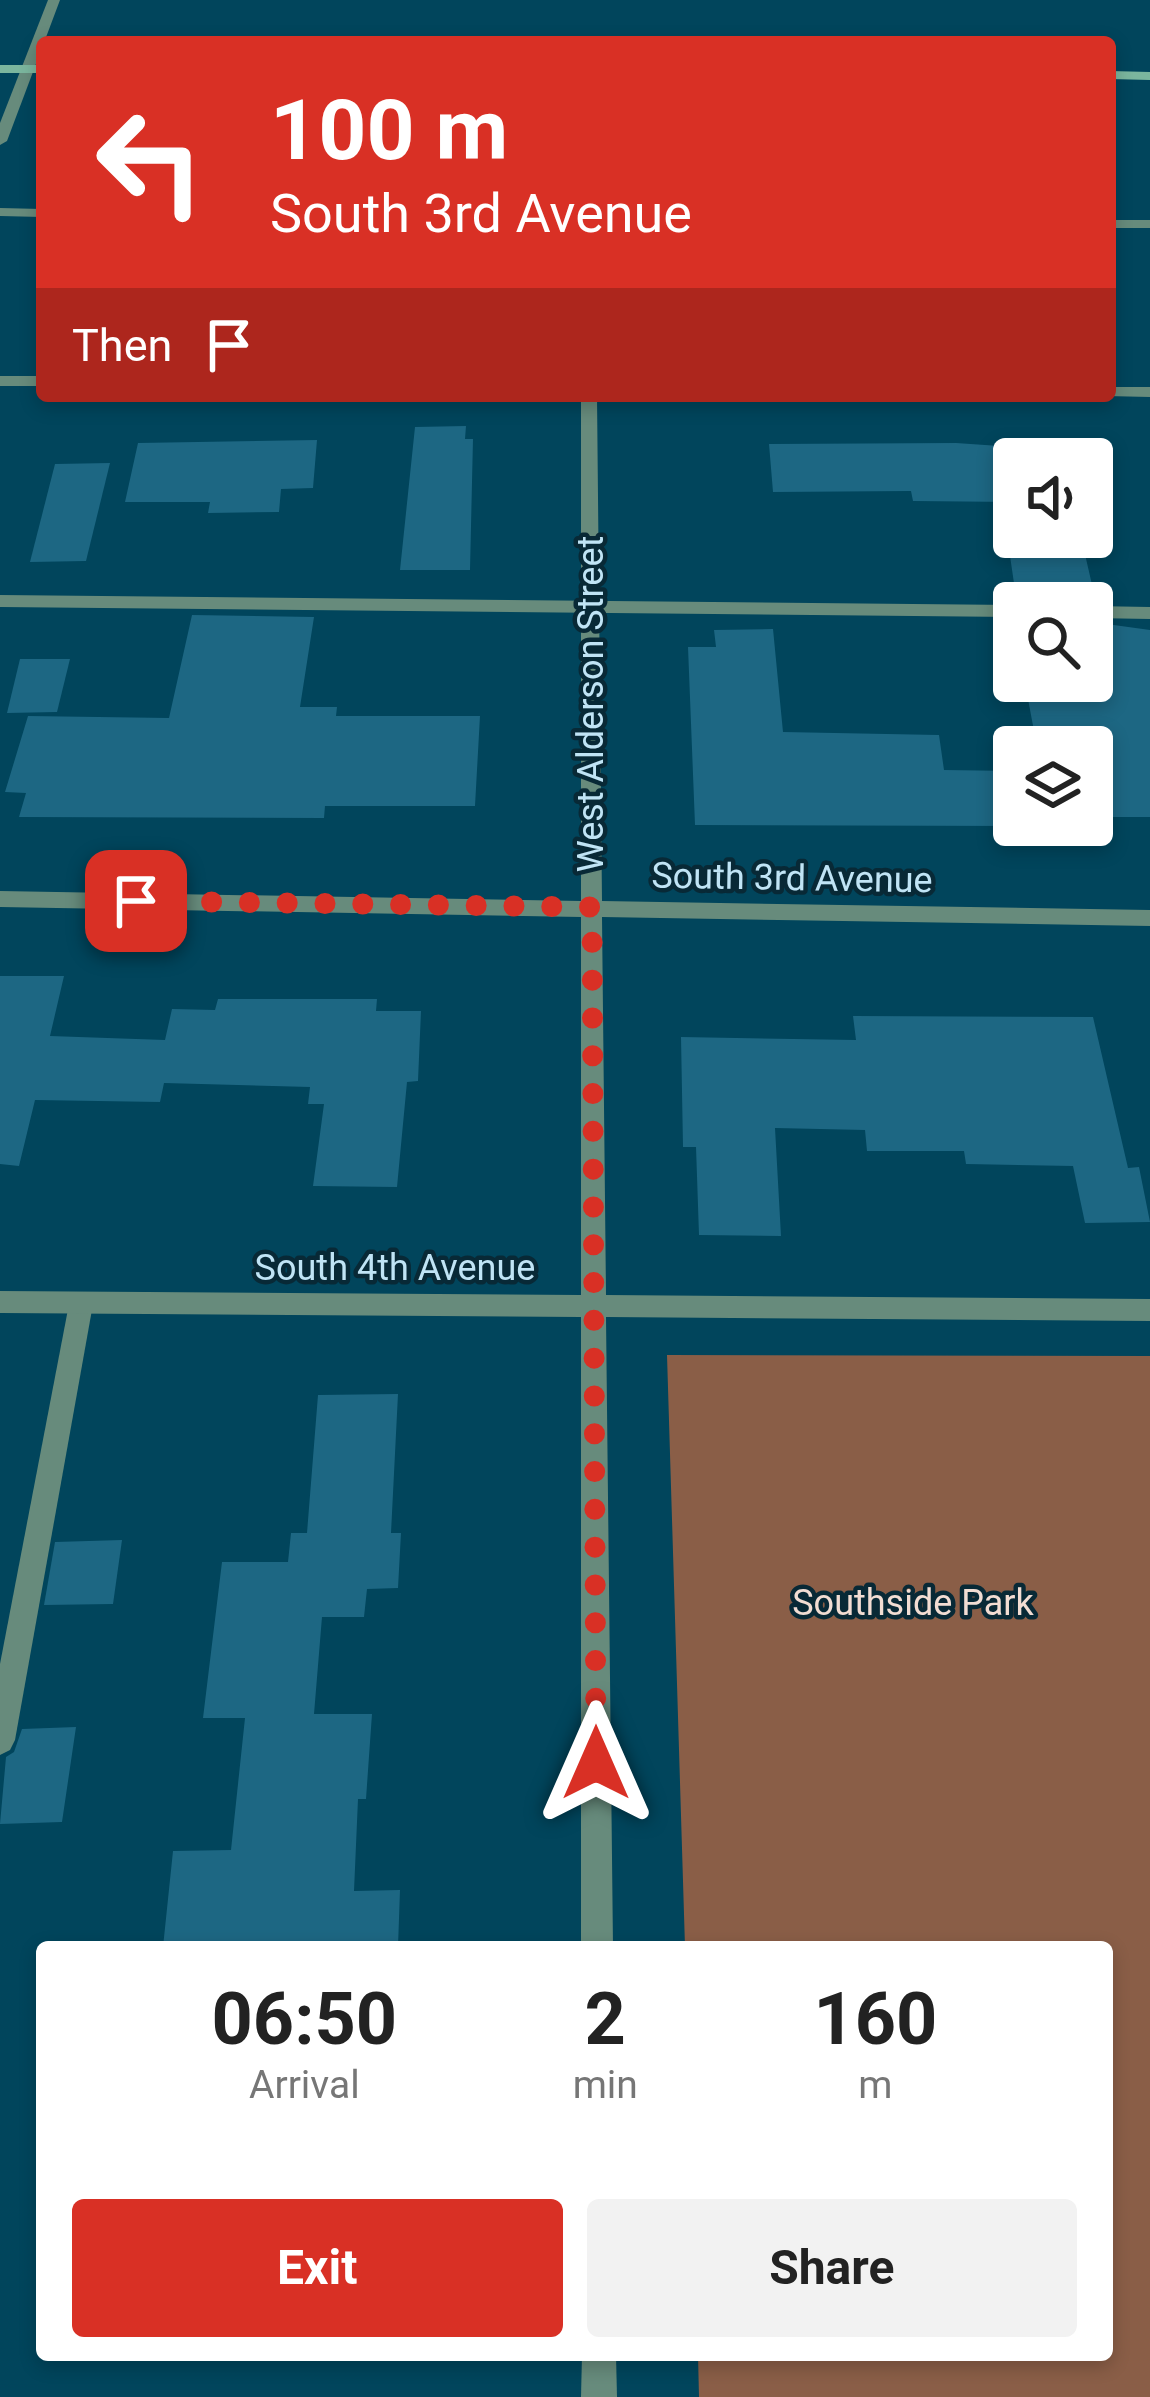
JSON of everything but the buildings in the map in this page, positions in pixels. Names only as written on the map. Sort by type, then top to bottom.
[{"type":"main road","points":[[0,69],[35,69]]},
{"type":"main road","points":[[1116,75],[1150,76]]},
{"type":"street","points":[[44,36],[54,0]]},
{"type":"street","points":[[0,141],[35,69]]},
{"type":"street","points":[[0,212],[36,213]]},
{"type":"street","points":[[1116,224],[1150,224]]},
{"type":"street","points":[[0,380],[36,381]]},
{"type":"street","points":[[1116,392],[1150,392]]},
{"type":"street","name":"West Alderson Street","points":[[589,402],[597,1941]]},
{"type":"street","points":[[0,601],[993,611]]},
{"type":"street","points":[[1113,613],[1150,614]]},
{"type":"street","name":"South 3rd Avenue","points":[[0,899],[1150,918]]},
{"type":"street","name":"South 4th Avenue","points":[[0,1302],[1150,1310]]},
{"type":"street","points":[[0,1740],[81,1304]]},
{"type":"street","points":[[598,2361],[599,2397]]},
{"type":"green space","name":"Southside Park","points":[[667,1355],[1150,1356],[1150,2397],[699,2397],[698,2361],[1113,2361],[1113,1941],[685,1941]]},
{"type":"route","points":[[136,901],[592,907],[596,1763]]}]
